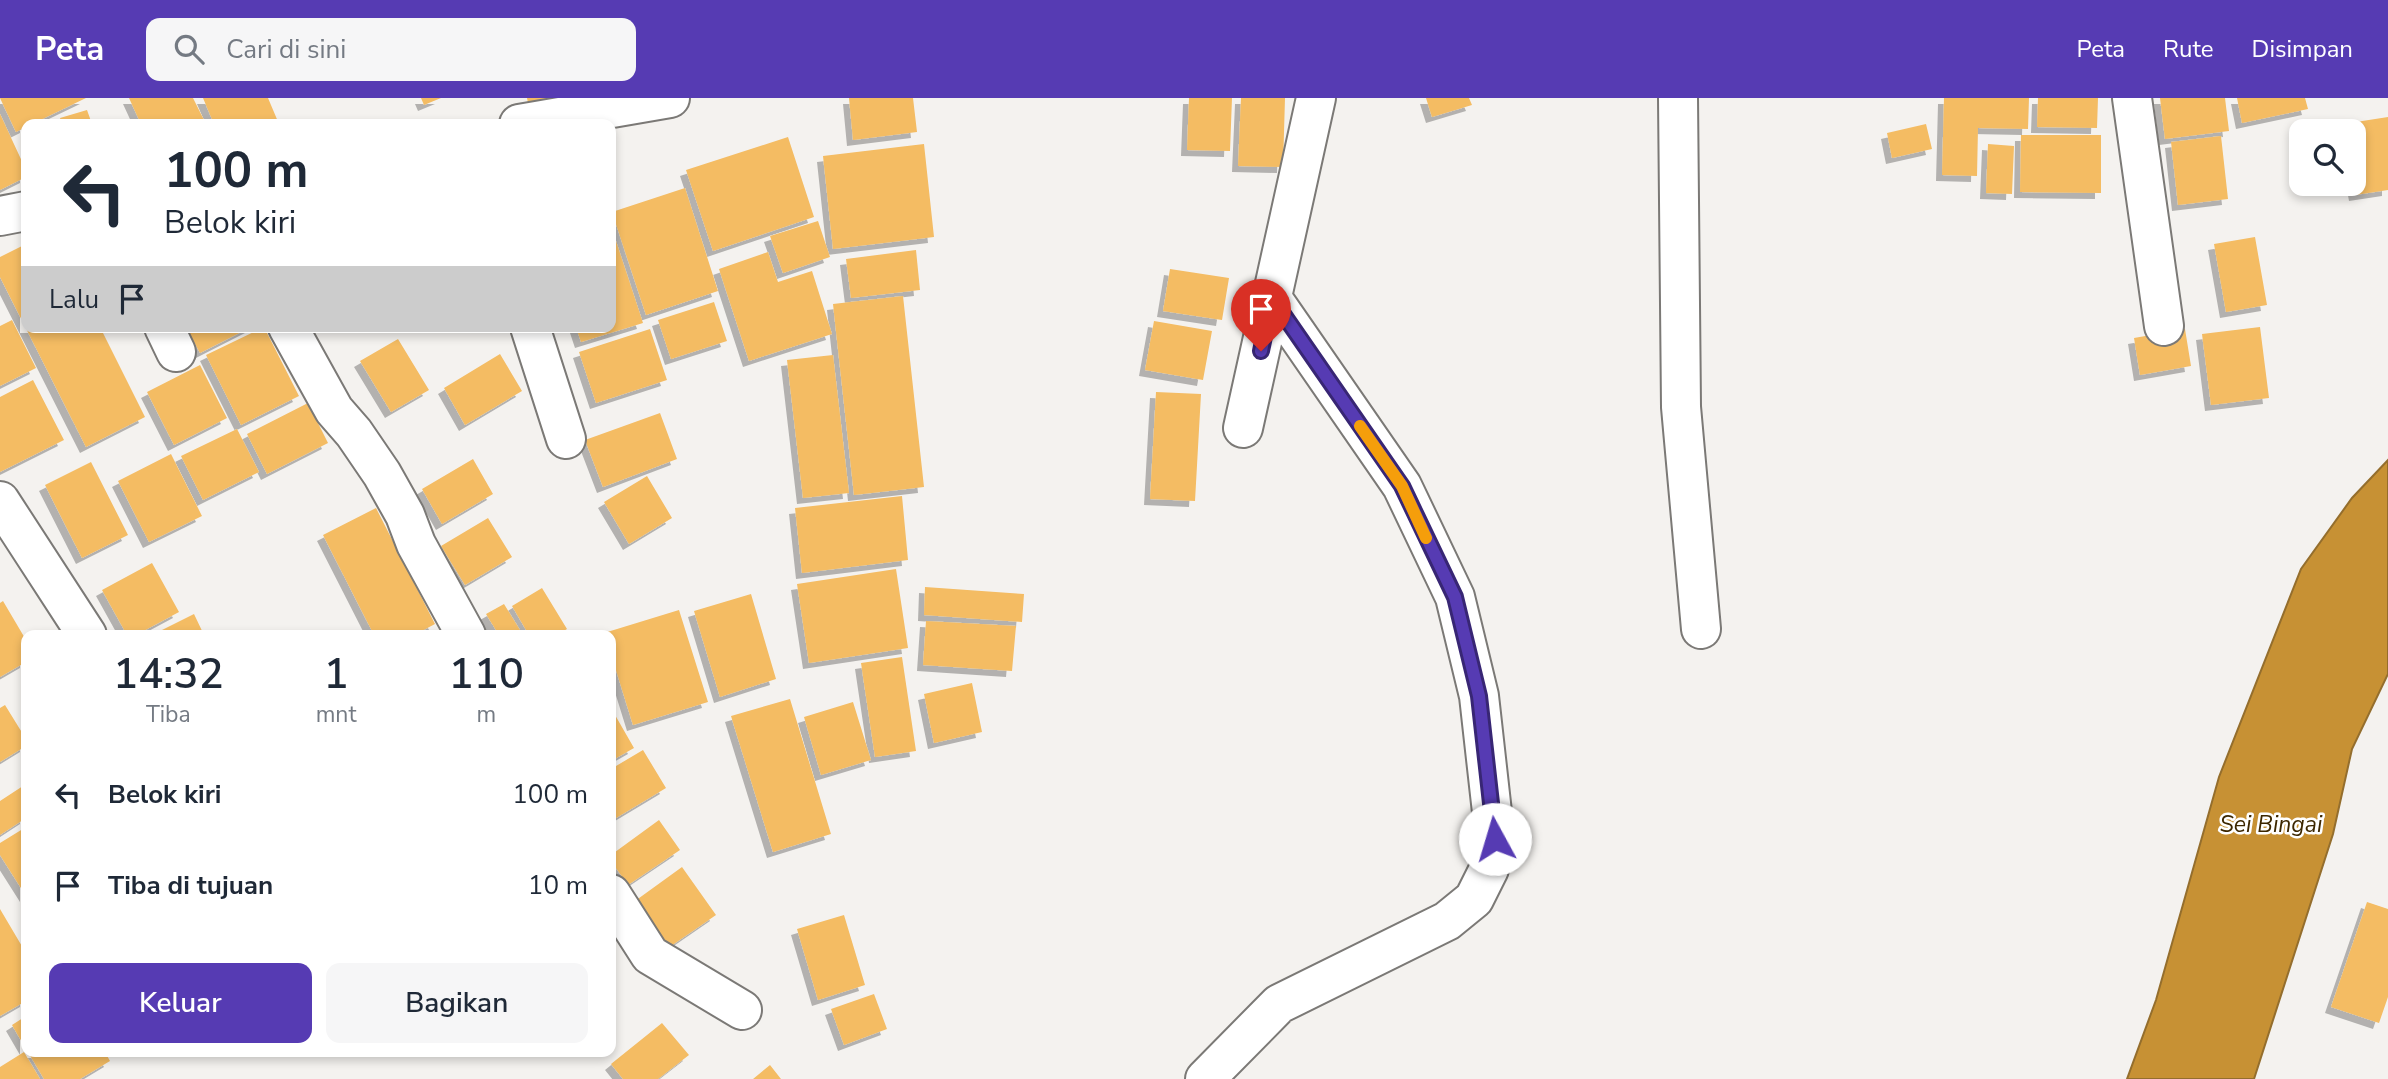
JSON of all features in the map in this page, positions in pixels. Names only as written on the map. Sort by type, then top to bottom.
[{"type":"street","points":[[548,119],[670,98]]},
{"type":"street","points":[[1243,428],[1316,98]]},
{"type":"street","points":[[1678,98],[1681,407],[1701,629]]},
{"type":"street","points":[[2132,98],[2164,326]]},
{"type":"street","points":[[0,216],[21,212]]},
{"type":"street","points":[[1205,1079],[1279,1004],[1447,921],[1474,899],[1489,869],[1495,839],[1479,696],[1455,597],[1402,486],[1272,298]]},
{"type":"street","points":[[291,333],[334,410],[363,444],[382,474],[405,515],[416,544],[463,630]]},
{"type":"street","points":[[532,333],[566,439]]},
{"type":"street","points":[[0,501],[84,630]]},
{"type":"street","points":[[616,902],[650,955],[741,1010]]},
{"type":"water","name":"Sei Bingai","points":[[2388,460],[2388,674],[2352,749],[2333,834],[2254,1079],[2127,1079],[2156,1000],[2219,777],[2301,569],[2352,498]]},
{"type":"building","points":[[0,98],[86,98],[42,119],[21,119],[21,130],[16,132]]},
{"type":"building","points":[[129,98],[193,98],[204,119],[139,119]]},
{"type":"building","points":[[203,98],[268,98],[277,119],[212,119]]},
{"type":"building","points":[[421,98],[441,98],[424,105]]},
{"type":"building","points":[[527,98],[554,98],[555,104],[529,108]]},
{"type":"building","points":[[849,98],[913,98],[917,132],[853,140]]},
{"type":"building","points":[[1189,98],[1232,98],[1230,151],[1187,150]]},
{"type":"building","points":[[1241,98],[1285,98],[1283,167],[1238,166]]},
{"type":"building","points":[[1426,98],[1469,98],[1472,105],[1432,117]]},
{"type":"building","points":[[1944,98],[2029,98],[2028,129],[1978,128],[1977,176],[1942,175]]},
{"type":"building","points":[[2038,98],[2098,98],[2097,128],[2037,127]]},
{"type":"building","points":[[2160,98],[2225,98],[2229,131],[2165,139]]},
{"type":"building","points":[[2237,98],[2305,98],[2308,109],[2242,123]]},
{"type":"building","points":[[87,110],[90,119],[60,119]]},
{"type":"building","points":[[0,114],[21,159],[21,180],[0,190]]},
{"type":"building","points":[[2388,117],[2388,190],[2366,193],[2366,120]]},
{"type":"building","points":[[1926,124],[1932,149],[1892,158],[1887,133]]},
{"type":"building","points":[[2021,135],[2101,135],[2101,193],[2020,192]]},
{"type":"building","points":[[2221,136],[2228,199],[2178,205],[2171,142]]},
{"type":"building","points":[[788,137],[814,217],[713,251],[686,170]]},
{"type":"building","points":[[924,144],[934,237],[833,249],[823,156]]},
{"type":"building","points":[[1988,144],[2014,146],[2012,194],[1986,193]]},
{"type":"building","points":[[685,188],[718,291],[646,315],[616,224],[616,211]]},
{"type":"building","points":[[818,221],[830,257],[783,273],[770,236]]},
{"type":"building","points":[[2255,237],[2267,305],[2226,312],[2214,244]]},
{"type":"building","points":[[616,241],[643,323],[616,331]]},
{"type":"building","points":[[21,246],[21,319],[0,277],[0,257]]},
{"type":"building","points":[[916,250],[920,290],[851,298],[846,259]]},
{"type":"building","points":[[768,252],[778,282],[812,271],[832,334],[749,361],[719,269]]},
{"type":"building","points":[[1170,269],[1229,278],[1222,320],[1163,311]]},
{"type":"building","points":[[903,296],[924,487],[854,495],[833,304]]},
{"type":"building","points":[[714,302],[727,341],[671,359],[658,320]]},
{"type":"building","points":[[12,320],[36,368],[0,386],[0,326]]},
{"type":"building","points":[[1154,321],[1212,331],[1203,380],[1145,370]]},
{"type":"building","points":[[2260,327],[2269,398],[2211,405],[2202,334]]},
{"type":"building","points":[[650,329],[667,380],[596,403],[579,352]]},
{"type":"building","points":[[2185,329],[2191,366],[2140,375],[2134,338]]},
{"type":"building","points":[[28,333],[103,333],[145,417],[86,447]]},
{"type":"building","points":[[189,333],[239,333],[200,353]]},
{"type":"building","points":[[252,333],[267,333],[299,396],[241,425],[206,355]]},
{"type":"building","points":[[578,333],[610,333],[581,342]]},
{"type":"building","points":[[398,339],[429,390],[391,412],[360,361]]},
{"type":"building","points":[[500,354],[522,391],[465,425],[444,388]]},
{"type":"building","points":[[833,355],[849,493],[803,498],[787,360]]},
{"type":"building","points":[[200,365],[227,418],[174,445],[147,392]]},
{"type":"building","points":[[33,380],[64,440],[0,472],[0,397]]},
{"type":"building","points":[[1156,392],[1201,394],[1195,501],[1150,499]]},
{"type":"building","points":[[308,403],[328,443],[267,474],[247,434]]},
{"type":"building","points":[[660,413],[677,459],[603,487],[585,440]]},
{"type":"building","points":[[237,429],[259,472],[203,500],[181,456]]},
{"type":"building","points":[[171,454],[202,516],[149,542],[118,481]]},
{"type":"building","points":[[473,459],[493,494],[442,524],[422,489]]},
{"type":"building","points":[[91,462],[128,535],[82,558],[45,485]]},
{"type":"building","points":[[647,476],[672,518],[629,544],[604,502]]},
{"type":"building","points":[[902,496],[908,560],[802,573],[795,508]]},
{"type":"building","points":[[376,508],[435,624],[424,630],[371,630],[323,535]]},
{"type":"building","points":[[488,518],[512,557],[465,585],[441,546]]},
{"type":"building","points":[[152,563],[179,612],[145,630],[124,630],[102,590]]},
{"type":"building","points":[[896,569],[908,648],[809,663],[797,584]]},
{"type":"building","points":[[925,587],[1024,594],[1022,622],[924,615]]},
{"type":"building","points":[[542,588],[567,629],[526,630],[512,606]]},
{"type":"building","points":[[751,594],[776,679],[720,697],[694,611]]},
{"type":"building","points":[[3,601],[21,632],[21,665],[0,677],[0,603]]},
{"type":"building","points":[[504,604],[520,630],[496,630],[486,614]]},
{"type":"building","points":[[679,610],[708,702],[633,725],[616,670],[616,630],[614,630]]},
{"type":"building","points":[[194,614],[202,630],[162,630]]},
{"type":"building","points":[[926,621],[1016,626],[1012,671],[923,665]]},
{"type":"building","points":[[902,657],[916,751],[875,757],[861,663]]},
{"type":"building","points":[[972,683],[982,732],[934,743],[924,694]]},
{"type":"building","points":[[790,699],[831,834],[773,852],[731,716]]},
{"type":"building","points":[[853,702],[871,760],[821,775],[804,717]]},
{"type":"building","points":[[5,705],[21,731],[21,749],[0,762],[0,708]]},
{"type":"building","points":[[616,717],[634,748],[616,758]]},
{"type":"building","points":[[643,750],[666,788],[616,818],[616,766]]},
{"type":"building","points":[[21,787],[21,821],[0,835],[0,801]]},
{"type":"building","points":[[659,820],[680,850],[628,885],[616,868],[616,851]]},
{"type":"building","points":[[21,830],[21,888],[0,855],[0,843]]},
{"type":"building","points":[[682,867],[716,915],[668,948],[635,901]]},
{"type":"building","points":[[2367,902],[2388,909],[2388,997],[2379,1023],[2331,1007]]},
{"type":"building","points":[[0,909],[21,945],[21,1004],[0,1016]]},
{"type":"building","points":[[844,915],[865,985],[818,1000],[797,929]]},
{"type":"building","points":[[874,994],[887,1029],[844,1045],[831,1009]]},
{"type":"building","points":[[21,1019],[21,1040],[12,1025]]},
{"type":"building","points":[[662,1023],[689,1055],[658,1079],[623,1079],[611,1064]]},
{"type":"building","points":[[21,1054],[21,1057],[27,1057],[40,1079],[0,1079],[0,1067]]},
{"type":"building","points":[[31,1057],[108,1057],[110,1061],[80,1079],[44,1079]]},
{"type":"building","points":[[770,1065],[781,1079],[753,1079]]},
{"type":"slow traffic","points":[[1360,426],[1402,486],[1426,538]]},
{"type":"route","points":[[1261,351],[1272,298],[1402,486],[1455,597],[1479,696],[1495,839]]}]
